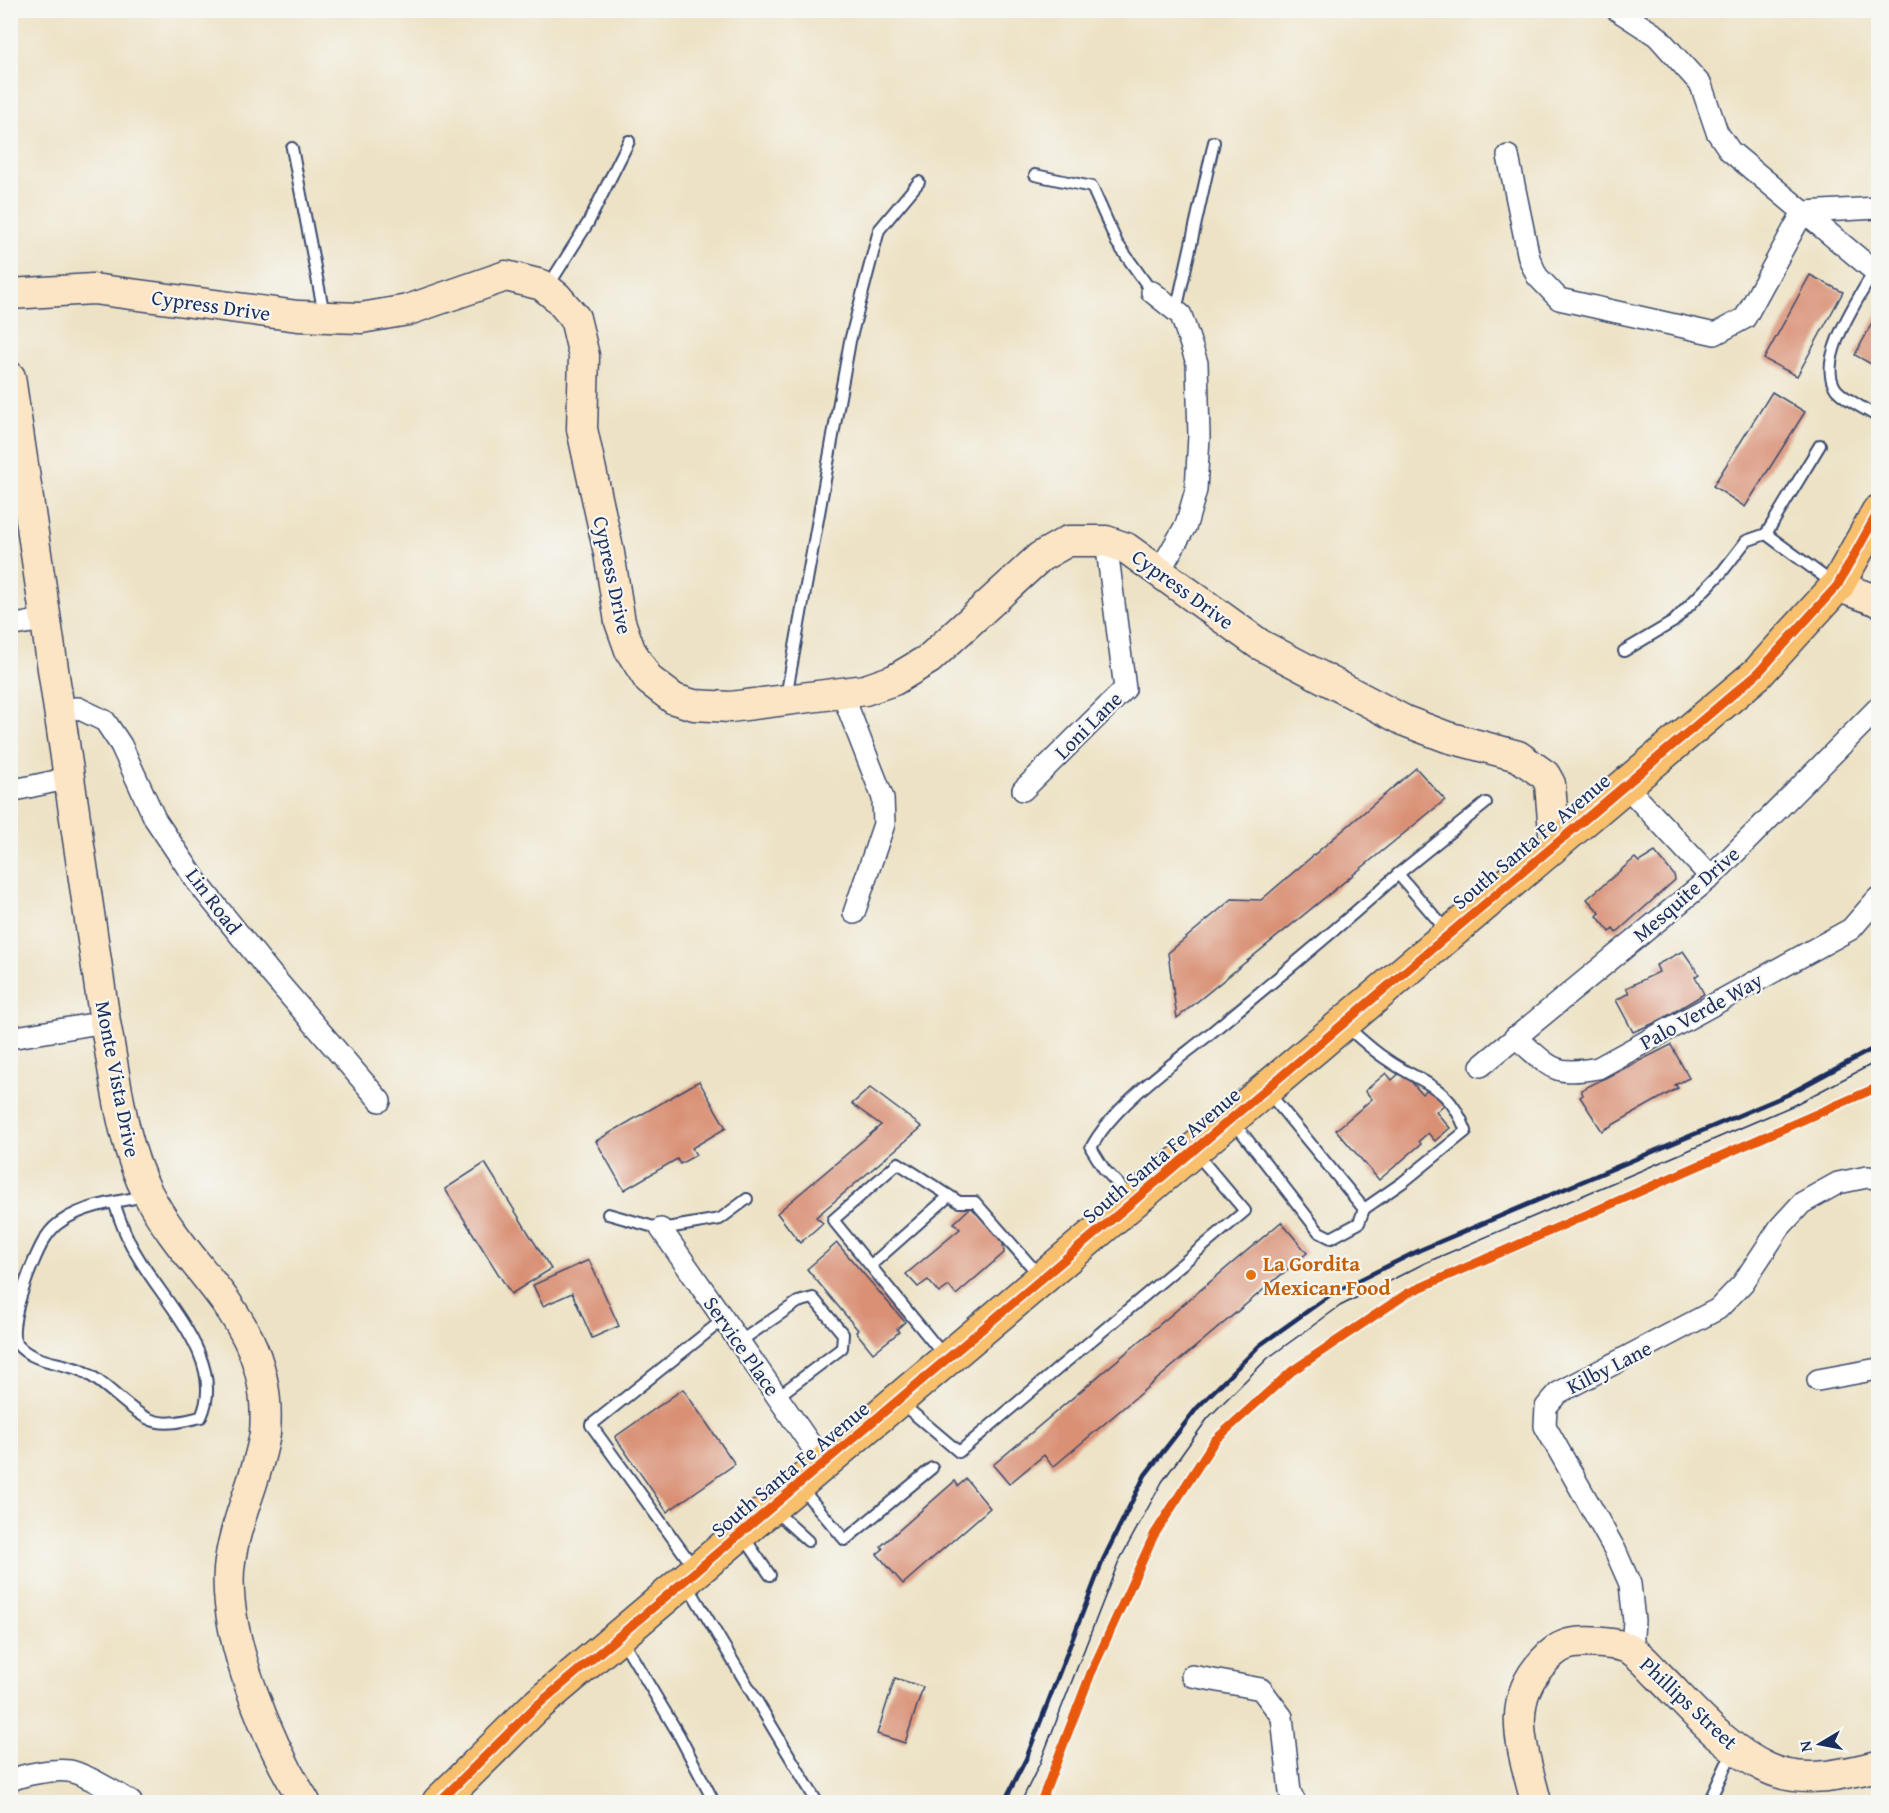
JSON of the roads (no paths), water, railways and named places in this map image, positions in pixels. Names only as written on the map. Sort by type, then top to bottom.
[{"type":"main road","name":"South Santa Fe Avenue","points":[[439,1803],[534,1708],[1758,673],[1837,586],[1878,512]]},
{"type":"street","points":[[1617,10],[1657,36],[1701,85],[1717,132],[1730,152],[1876,273]]},
{"type":"street","points":[[1508,156],[1529,258],[1537,276],[1559,299],[1715,334],[1746,318],[1803,212]]},
{"type":"street","points":[[1803,212],[1878,208]]},
{"type":"street","name":"Cypress Drive","points":[[10,294],[93,288],[298,316],[361,318],[408,310],[506,276],[542,285],[575,318],[584,356],[582,429],[609,553],[620,622],[630,650],[649,680],[674,699],[694,705],[730,707],[865,690],[894,680],[929,659],[1040,557],[1068,541],[1106,541],[1126,548],[1259,644],[1419,727],[1447,737],[1505,751],[1530,762],[1545,775],[1552,794],[1555,844]]},
{"type":"street","points":[[1152,292],[1181,315],[1197,363],[1199,436],[1196,490],[1186,525],[1159,572]]},
{"type":"street","name":"Monte Vista Drive","points":[[10,377],[48,619],[105,1022],[123,1119],[136,1167],[149,1196],[229,1303],[249,1338],[262,1376],[267,1414],[266,1433],[237,1534],[229,1569],[229,1587],[238,1640],[259,1708],[288,1775],[305,1803]]},
{"type":"street","name":"Loni Lane","points":[[1023,790],[1125,689],[1106,541]]},
{"type":"street","points":[[1837,586],[1878,601]]},
{"type":"street","points":[[10,626],[48,619]]},
{"type":"street","points":[[842,693],[883,798],[884,824],[854,913]]},
{"type":"street","name":"Lin Road","points":[[60,709],[78,708],[105,721],[121,745],[156,819],[197,882],[272,975],[380,1101]]},
{"type":"street","name":"Mesquite Drive","points":[[1481,1066],[1711,877],[1878,708]]},
{"type":"street","points":[[10,791],[70,778]]},
{"type":"street","points":[[1625,784],[1711,877]]},
{"type":"street","name":"Palo Verde Way","points":[[1515,1038],[1557,1071],[1572,1073],[1598,1068],[1851,929],[1878,898]]},
{"type":"street","points":[[10,1038],[105,1022]]},
{"type":"street","name":"Kilby Lane","points":[[1632,1649],[1634,1621],[1630,1584],[1615,1550],[1545,1426],[1546,1407],[1558,1393],[1718,1309],[1743,1283],[1780,1227],[1802,1203],[1838,1183],[1867,1177],[1878,1178]]},
{"type":"street","name":"Service Place","points":[[661,1229],[824,1464]]},
{"type":"street","points":[[1818,1380],[1878,1369]]},
{"type":"street","name":"Phillips Street","points":[[1536,1803],[1520,1736],[1519,1711],[1524,1688],[1532,1673],[1566,1645],[1607,1643],[1632,1649],[1734,1747],[1767,1768],[1789,1775],[1829,1777],[1878,1766]]},
{"type":"street","points":[[1192,1676],[1261,1689],[1281,1716],[1290,1792],[1295,1803]]},
{"type":"street","points":[[10,1781],[20,1775],[70,1771],[129,1802]]},
{"type":"lane","points":[[546,288],[588,223],[629,141]]},
{"type":"lane","points":[[1176,311],[1214,142]]},
{"type":"lane","points":[[292,148],[324,317]]},
{"type":"lane","points":[[1035,175],[1092,187],[1117,243],[1152,292]]},
{"type":"lane","points":[[785,700],[850,341],[879,230],[919,182]]},
{"type":"lane","points":[[1876,273],[1838,337],[1832,354],[1831,373],[1837,390],[1878,417]]},
{"type":"lane","points":[[1623,651],[1673,622],[1722,572],[1746,541],[1766,534],[1820,445]]},
{"type":"lane","points":[[1766,534],[1837,586]]},
{"type":"lane","points":[[1134,1201],[1104,1169],[1091,1148],[1099,1132],[1155,1078],[1350,918],[1398,874],[1486,802]]},
{"type":"lane","points":[[1398,874],[1450,933]]},
{"type":"lane","points":[[1231,1119],[1319,1232],[1331,1238],[1359,1223],[1364,1209],[1466,1131],[1458,1109],[1433,1087],[1387,1060],[1342,1024]]},
{"type":"lane","points":[[1266,1089],[1364,1209]]},
{"type":"lane","points":[[898,1401],[959,1452],[1245,1211],[1194,1151]]},
{"type":"lane","points":[[947,1360],[833,1220],[898,1163],[959,1202],[975,1202],[1042,1279]]},
{"type":"lane","points":[[114,1202],[123,1228],[138,1258],[172,1308],[205,1365],[209,1383],[207,1403],[201,1417],[171,1424],[147,1418],[81,1371],[31,1354],[17,1345],[12,1334],[16,1312],[34,1263],[47,1236],[63,1220],[114,1202],[149,1196]]},
{"type":"lane","points":[[871,1265],[949,1196]]},
{"type":"lane","points":[[608,1214],[661,1229],[720,1219],[747,1199]]},
{"type":"lane","points":[[739,1342],[798,1302],[813,1298],[843,1334],[842,1348],[777,1397]]},
{"type":"lane","points":[[724,1319],[591,1425],[691,1576],[818,1803]]},
{"type":"lane","points":[[798,1485],[845,1540],[932,1468]]},
{"type":"lane","points":[[772,1508],[808,1541]]},
{"type":"lane","points":[[741,1534],[770,1575]]},
{"type":"lane","points":[[620,1636],[679,1735],[714,1803]]},
{"type":"lane","points":[[1709,1803],[1734,1747]]},
{"type":"tram line","points":[[1021,1802],[1040,1763],[1118,1563],[1162,1482],[1208,1418],[1268,1358],[1340,1306],[1425,1263],[1792,1106],[1878,1061]]},
{"type":"railway","points":[[1004,1802],[1026,1759],[1103,1560],[1145,1475],[1197,1408],[1260,1345],[1333,1293],[1420,1250],[1787,1095],[1878,1046]]},
{"type":"place","name":"La Gordita Mexican Food","points":[[1251,1275]]}]
